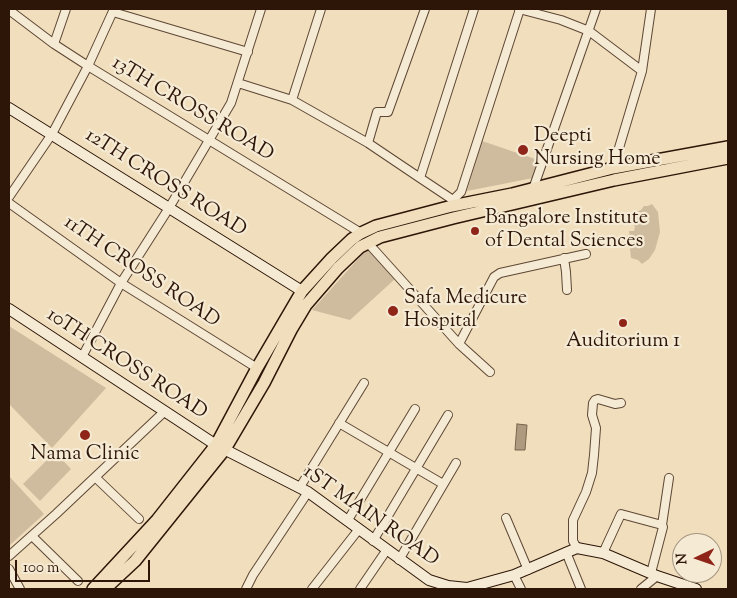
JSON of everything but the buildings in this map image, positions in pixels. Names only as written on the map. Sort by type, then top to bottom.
[{"type":"main road","name":"12TH CROSS ROAD","points":[[9,108],[302,291]]},
{"type":"main road","points":[[105,589],[135,561],[220,447],[264,383],[290,330],[306,304],[338,268],[360,247],[376,226],[453,203],[533,189],[613,168],[728,147]]},
{"type":"main road","points":[[93,589],[157,520],[220,447],[256,368],[302,291],[352,239],[380,238],[453,218],[614,180],[728,158]]},
{"type":"main road","name":"10TH CROSS ROAD","points":[[9,309],[220,447]]},
{"type":"main road","name":"1ST MAIN ROAD","points":[[220,447],[304,490],[348,520],[399,560],[429,580],[448,588],[467,589],[486,586],[577,548]]},
{"type":"main road","points":[[577,548],[603,553],[692,588]]},
{"type":"street","points":[[54,44],[66,9]]},
{"type":"street","points":[[82,357],[122,283],[231,103],[261,9]]},
{"type":"street","points":[[292,100],[321,9]]},
{"type":"street","points":[[368,143],[377,112],[388,112],[425,9]]},
{"type":"street","points":[[420,178],[474,9]]},
{"type":"street","points":[[238,83],[292,100],[368,143],[453,203],[460,192],[520,9],[544,12],[589,31],[642,71]]},
{"type":"street","points":[[533,189],[596,9]]},
{"type":"street","points":[[613,168],[642,71],[651,9]]},
{"type":"street","name":"13TH CROSS ROAD","points":[[9,10],[54,44],[88,66],[365,238],[459,344],[490,372]]},
{"type":"street","points":[[9,198],[52,134],[88,66],[113,10],[248,52]]},
{"type":"street","name":"11TH CROSS ROAD","points":[[9,202],[122,283],[256,368]]},
{"type":"street","points":[[459,344],[494,277],[500,272],[586,254]]},
{"type":"street","points":[[564,258],[567,290]]},
{"type":"street","points":[[246,589],[304,490],[339,423],[364,383]]},
{"type":"street","points":[[577,548],[573,541],[573,520],[586,492],[592,473],[596,428],[592,415],[593,403],[598,399],[615,404],[621,403]]},
{"type":"street","points":[[348,520],[415,409]]},
{"type":"street","points":[[9,556],[165,411]]},
{"type":"street","points":[[373,541],[448,415]]},
{"type":"street","points":[[339,423],[444,484]]},
{"type":"street","points":[[399,560],[456,463]]},
{"type":"street","points":[[96,477],[139,519]]},
{"type":"street","points":[[641,589],[654,574],[663,527],[669,478]]},
{"type":"street","points":[[603,553],[621,514],[662,525]]},
{"type":"street","points":[[506,518],[528,570]]},
{"type":"street","points":[[312,589],[359,530]]},
{"type":"street","points":[[32,536],[78,581]]},
{"type":"street","points":[[360,589],[386,551]]},
{"type":"street","points":[[566,552],[581,589]]},
{"type":"street","points":[[9,568],[20,589]]},
{"type":"street","points":[[514,575],[521,589]]},
{"type":"shaded area","points":[[482,141],[538,160],[533,178],[467,191]]},
{"type":"shaded area","points":[[652,204],[658,212],[660,232],[655,250],[649,259],[642,264],[638,260],[631,258],[630,249],[633,243],[629,231],[634,231],[635,227],[632,211],[636,212],[644,206]]},
{"type":"shaded area","points":[[368,248],[395,279],[350,320],[312,310]]},
{"type":"shaded area","points":[[9,326],[106,388],[52,448],[9,404]]},
{"type":"shaded area","points":[[517,424],[527,425],[525,450],[515,450]]},
{"type":"shaded area","points":[[55,452],[71,469],[40,501],[23,484]]},
{"type":"shaded area","points":[[9,476],[44,514],[9,546]]},
{"type":"place","name":"Deepti Nursing Home","points":[[523,150]]},
{"type":"place","name":"Bangalore Institute of Dental Sciences","points":[[475,231]]},
{"type":"place","name":"Safa Medicure Hospital","points":[[393,311]]},
{"type":"place","name":"Auditorium 1","points":[[623,323]]},
{"type":"place","name":"Nama Clinic","points":[[85,435]]}]
